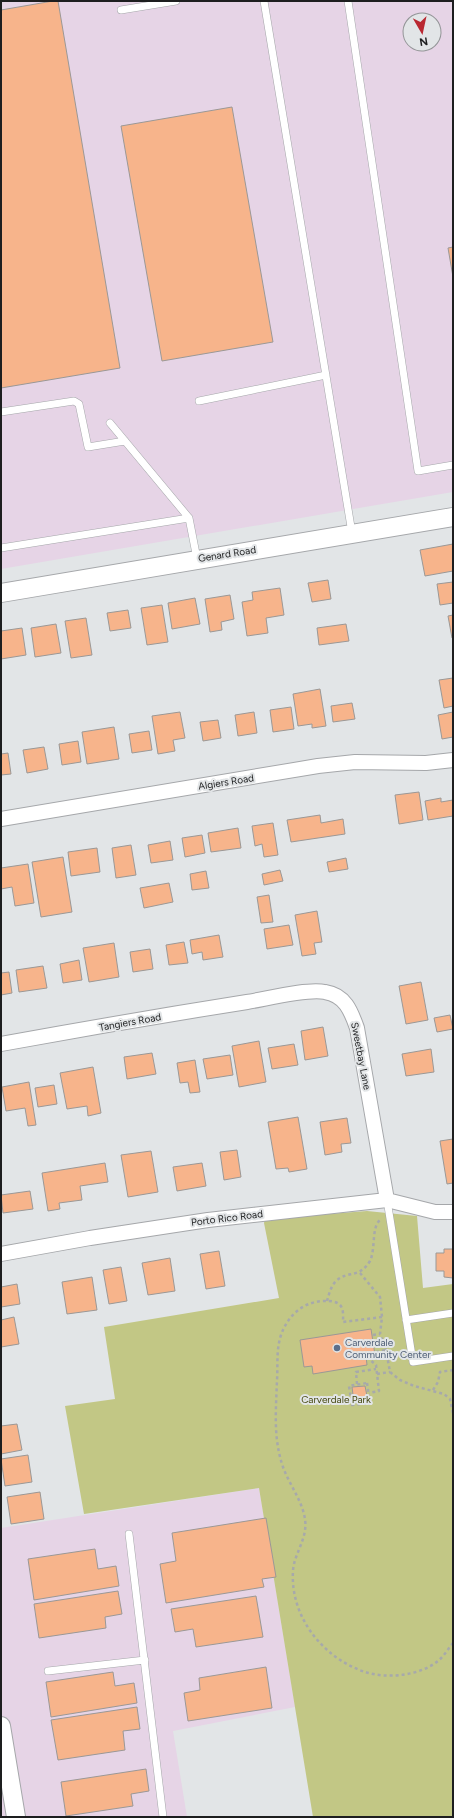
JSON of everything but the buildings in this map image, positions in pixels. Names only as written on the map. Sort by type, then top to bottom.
[{"type":"street","name":"Genard Road","points":[[1,594],[197,559],[453,517]]},
{"type":"street","name":"Algiers Road","points":[[1,819],[318,766],[355,762],[426,763],[453,760]]},
{"type":"street","name":"Sweetbay Lane","points":[[258,1000],[309,992],[326,992],[344,1001],[352,1012],[357,1028],[387,1200]]},
{"type":"street","name":"Tangiers Road","points":[[1,1044],[258,1000]]},
{"type":"street","name":"Porto Rico Road","points":[[1,1254],[90,1238],[208,1220],[387,1200],[435,1212],[453,1212]]},
{"type":"street","points":[[1,1726],[16,1817]]},
{"type":"lane","points":[[121,10],[176,1]]},
{"type":"lane","points":[[264,1],[352,533]]},
{"type":"lane","points":[[348,1],[418,471],[453,466]]},
{"type":"lane","points":[[199,401],[326,375]]},
{"type":"lane","points":[[1,412],[74,400],[79,404],[88,447],[125,441]]},
{"type":"lane","points":[[110,423],[188,518],[197,559]]},
{"type":"lane","points":[[1,548],[188,518]]},
{"type":"lane","points":[[387,1200],[413,1362],[453,1356]]},
{"type":"lane","points":[[406,1320],[453,1313]]},
{"type":"lane","points":[[129,1534],[163,1817]]},
{"type":"lane","points":[[48,1671],[145,1660]]},
{"type":"path","points":[[327,1301],[333,1286],[338,1280],[360,1273],[372,1257],[377,1222]]},
{"type":"path","points":[[360,1273],[380,1298],[382,1317],[380,1334],[386,1350],[390,1372],[400,1380],[414,1386],[444,1394],[450,1399],[453,1413]]},
{"type":"path","points":[[382,1317],[344,1322],[342,1310],[339,1304],[327,1301],[303,1306],[293,1314],[281,1336],[277,1358],[275,1426],[277,1446],[287,1479],[301,1505],[306,1524],[304,1538],[293,1572],[297,1603],[301,1616],[311,1633],[325,1648],[336,1657],[360,1670],[382,1675],[421,1671],[438,1662],[453,1643]]},
{"type":"path","points":[[373,1335],[380,1334]]},
{"type":"path","points":[[376,1352],[386,1350]]},
{"type":"path","points":[[367,1357],[376,1365],[379,1391],[369,1393]]},
{"type":"path","points":[[357,1384],[356,1372],[376,1369]]},
{"type":"path","points":[[433,1390],[438,1382],[440,1372],[453,1370]]},
{"type":"path","points":[[377,1374],[390,1372]]},
{"type":"path","points":[[368,1383],[370,1403],[352,1405],[349,1386],[357,1384],[368,1383]]},
{"type":"shaded area","points":[[1,1],[453,1],[453,492],[1,569]]},
{"type":"shaded area","points":[[259,1488],[295,1707],[173,1731],[187,1817],[1,1817],[1,1528]]},
{"type":"green space","name":"Carverdale Park","points":[[367,1211],[417,1216],[423,1288],[453,1284],[453,1817],[313,1817],[259,1488],[84,1514],[65,1406],[115,1399],[104,1327],[279,1298],[264,1223],[265,1219]]},
{"type":"place","name":"Carverdale Community Center","points":[[337,1348]]}]
